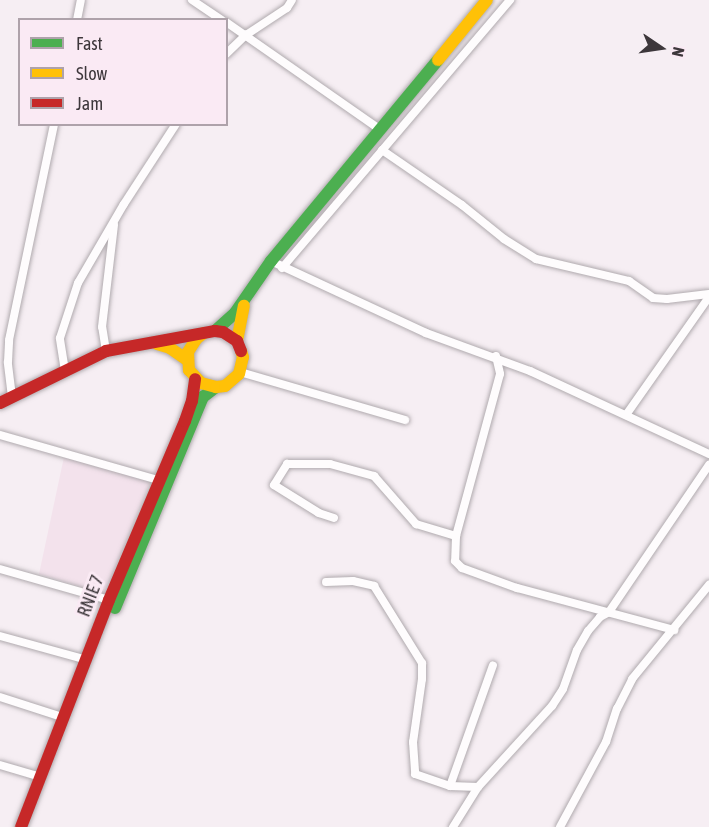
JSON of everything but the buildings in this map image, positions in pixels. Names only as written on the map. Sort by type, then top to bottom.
[{"type":"main road","points":[[187,360],[191,344],[235,313],[249,290],[276,265],[378,128],[487,0]]},
{"type":"main road","points":[[240,372],[243,357],[237,340],[241,312],[249,290]]},
{"type":"main road","points":[[0,403],[106,351],[209,332],[223,332],[237,340]]},
{"type":"main road","points":[[150,342],[170,348],[187,360],[195,379],[216,387]]},
{"type":"main road","name":"RNIE 7","points":[[30,827],[98,648],[203,397],[216,387],[232,381],[240,372]]},
{"type":"main road","name":"RNIE 7","points":[[22,827],[109,600],[192,401],[195,379]]},
{"type":"street","points":[[77,18],[81,0]]},
{"type":"street","points":[[192,0],[219,18]]},
{"type":"street","points":[[228,52],[246,34],[287,8],[292,0]]},
{"type":"street","points":[[510,0],[382,150],[276,265],[404,320],[426,333],[496,356],[709,454]]},
{"type":"street","points":[[228,23],[378,128]]},
{"type":"street","points":[[12,397],[8,362],[9,340],[54,126]]},
{"type":"street","points":[[65,371],[60,338],[78,283],[175,126]]},
{"type":"street","points":[[382,150],[462,205],[504,239],[536,259],[629,281],[653,298],[709,295]]},
{"type":"street","points":[[106,351],[102,327],[114,224]]},
{"type":"street","points":[[626,415],[709,295]]},
{"type":"street","points":[[496,356],[500,374],[456,536],[455,561],[462,568],[517,588],[674,630]]},
{"type":"street","points":[[240,372],[405,420]]},
{"type":"street","points":[[0,435],[158,480]]},
{"type":"street","points":[[334,518],[319,513],[274,485],[287,464],[330,464],[367,473],[382,482],[416,524],[456,536]]},
{"type":"street","points":[[453,827],[478,787],[552,706],[563,689],[577,650],[588,631],[600,617],[609,612],[709,465]]},
{"type":"street","points":[[0,569],[109,600]]},
{"type":"street","points":[[326,582],[353,580],[374,586],[422,663],[412,748],[415,774],[450,786],[478,787]]},
{"type":"street","points":[[560,827],[606,742],[617,709],[632,679],[709,585]]},
{"type":"street","points":[[0,636],[87,660]]},
{"type":"street","points":[[450,786],[493,665]]},
{"type":"street","points":[[0,697],[65,718]]},
{"type":"street","points":[[0,765],[40,777]]},
{"type":"shaded area","points":[[64,457],[150,482],[105,594],[39,574]]},
{"type":"traffic: fast","points":[[215,331],[235,313],[271,261],[438,60]]},
{"type":"traffic: fast","points":[[115,608],[203,397],[216,387]]},
{"type":"traffic: slow","points":[[438,60],[487,0]]},
{"type":"traffic: slow","points":[[237,341],[244,306]]},
{"type":"traffic: slow","points":[[204,333],[197,338],[188,352],[189,370],[201,383],[216,387],[225,386],[239,374],[243,357],[241,351]]},
{"type":"traffic: slow","points":[[157,344],[170,348],[187,360]]},
{"type":"traffic: jam","points":[[0,403],[106,351],[215,331],[223,332],[237,341],[241,351]]},
{"type":"traffic: jam","points":[[21,827],[109,600],[185,421],[192,401],[195,379]]}]
